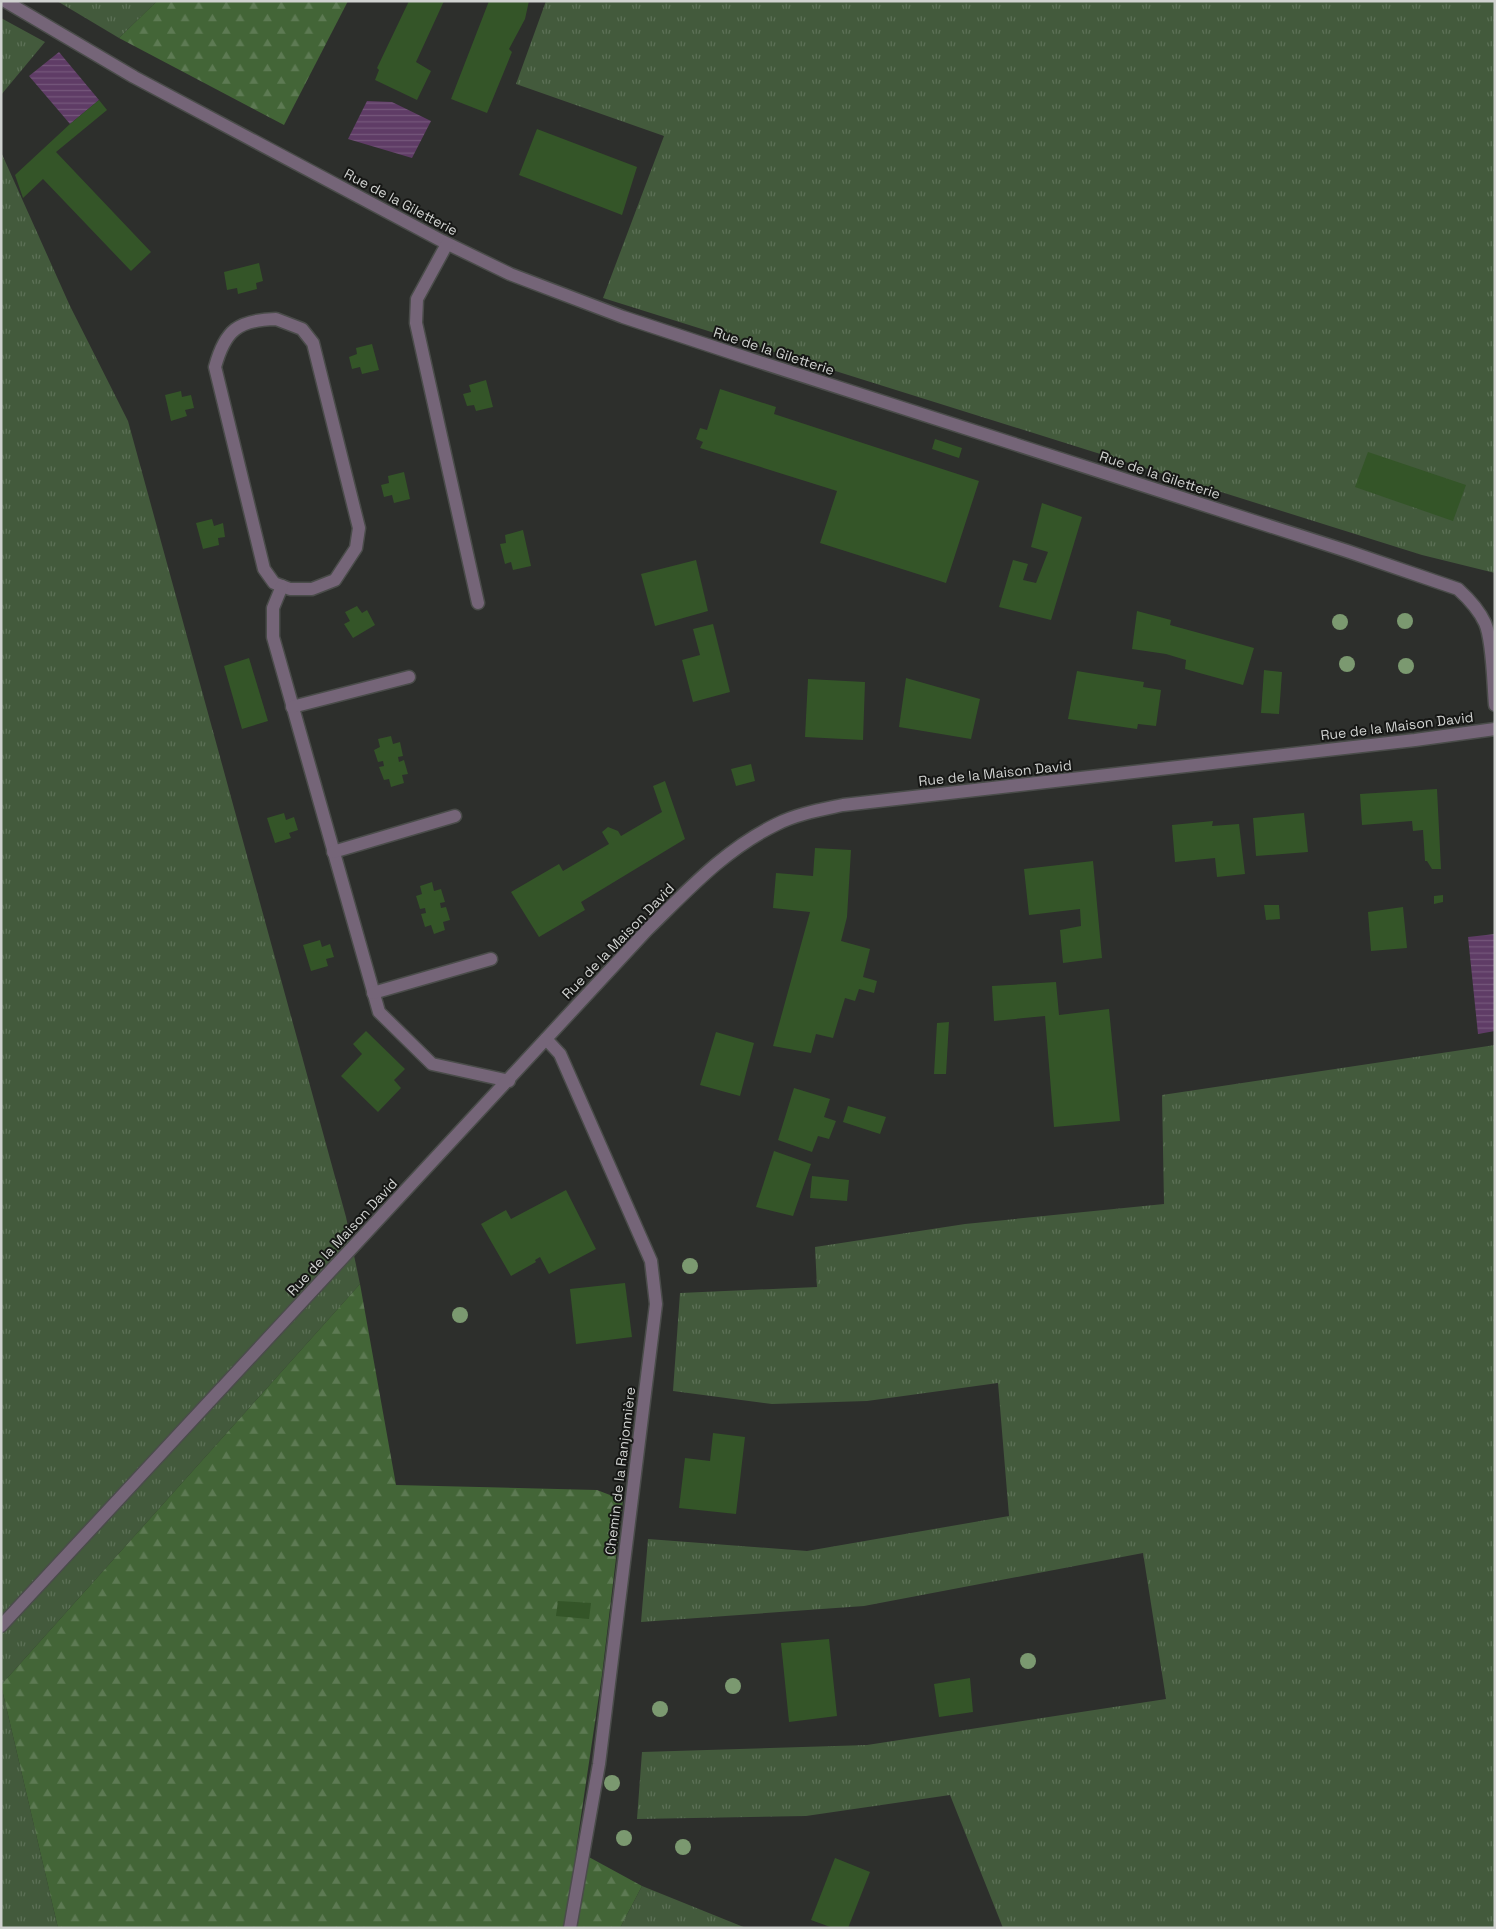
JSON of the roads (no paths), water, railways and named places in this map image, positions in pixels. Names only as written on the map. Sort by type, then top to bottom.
[{"type":"street","name":"Rue de la Giletterie","points":[[4,1],[134,77],[447,244],[510,274],[623,316],[1347,551],[1458,589],[1472,603],[1486,624],[1495,705]]},
{"type":"street","points":[[447,244],[417,299],[416,323],[478,603]]},
{"type":"street","points":[[276,319],[302,329],[313,343],[359,528],[356,548],[335,580],[312,590],[290,589],[282,586],[274,583],[264,569],[215,367],[221,347],[234,330],[257,320],[276,319]]},
{"type":"street","points":[[282,586],[273,608],[273,637],[379,1012],[432,1064],[509,1080]]},
{"type":"street","points":[[292,707],[409,677]]},
{"type":"street","name":"Rue de la Maison David","points":[[1,1626],[647,930],[710,868],[742,843],[778,824],[809,812],[842,805],[1414,740],[1495,729]]},
{"type":"street","points":[[333,852],[455,816]]},
{"type":"street","points":[[373,993],[492,959]]},
{"type":"street","name":"Chemin de la Ranjonnière","points":[[546,1039],[560,1054],[651,1261],[656,1304],[599,1764],[570,1928]]}]
